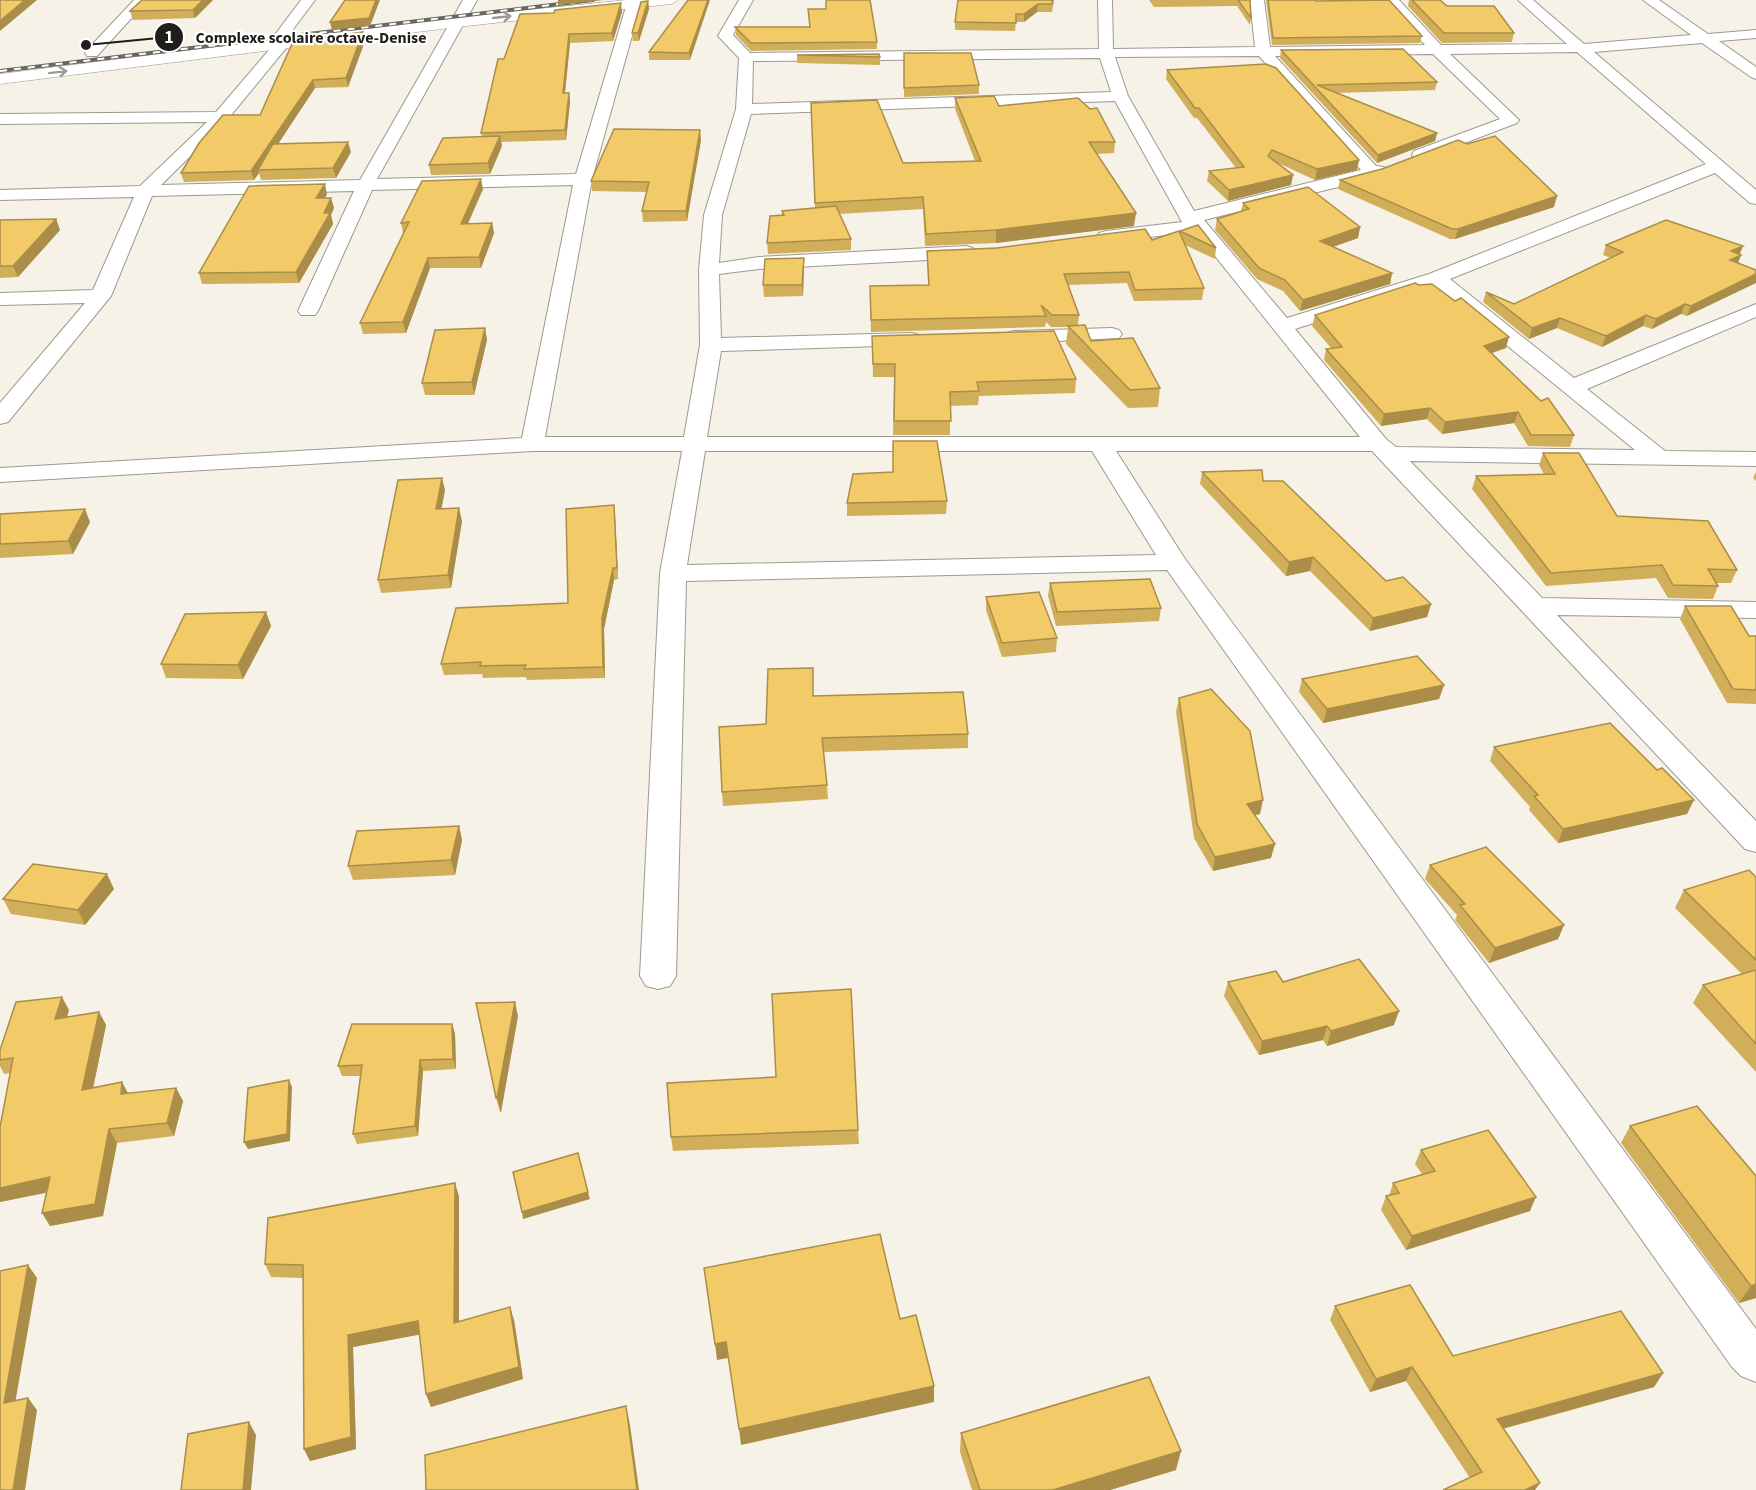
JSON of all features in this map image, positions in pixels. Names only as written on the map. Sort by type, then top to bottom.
[{"type":"main road","points":[[0,79],[532,0]]},
{"type":"main road","points":[[464,10],[671,0]]},
{"type":"main road","points":[[0,63],[284,36]]},
{"type":"street","points":[[92,53],[141,0]]},
{"type":"street","points":[[0,417],[101,296],[145,191],[221,117],[284,36],[308,0]]},
{"type":"street","points":[[746,0],[725,36],[746,57],[1582,48],[1756,34]]},
{"type":"street","points":[[1105,0],[1106,54],[1120,96],[1194,221],[1384,449],[1756,842]]},
{"type":"street","points":[[1257,0],[1263,51],[1373,173]]},
{"type":"street","points":[[1087,239],[1194,221],[1373,173],[1511,120],[1437,51],[1392,0]]},
{"type":"street","points":[[1525,0],[1756,198]]},
{"type":"street","points":[[1650,0],[1701,38],[1756,74]]},
{"type":"street","points":[[532,444],[583,178],[635,1]]},
{"type":"street","points":[[308,311],[366,184],[464,10]]},
{"type":"street","points":[[658,976],[673,573],[711,345],[709,270],[713,215],[744,110],[746,57]]},
{"type":"street","points":[[744,110],[1120,96]]},
{"type":"street","points":[[0,119],[221,117]]},
{"type":"street","points":[[1283,326],[1436,278],[1717,166]]},
{"type":"street","points":[[0,195],[583,178]]},
{"type":"street","points":[[709,270],[759,263],[985,251]]},
{"type":"street","points":[[1436,278],[1658,457]]},
{"type":"street","points":[[0,299],[101,296]]},
{"type":"street","points":[[1572,387],[1756,310]]},
{"type":"street","points":[[994,337],[1112,334]]},
{"type":"street","points":[[711,345],[935,339]]},
{"type":"street","points":[[0,475],[532,444],[1099,443],[1756,459]]},
{"type":"street","points":[[1099,443],[1174,562],[1747,1352],[1756,1361]]},
{"type":"street","points":[[673,573],[1174,562]]},
{"type":"street","points":[[1533,606],[1756,610]]},
{"type":"street","points":[[1723,807],[1756,807]]},
{"type":"building","points":[[0,0],[25,0],[0,21]]},
{"type":"building","points":[[142,0],[203,0],[193,10],[130,11]]},
{"type":"building","points":[[345,0],[376,0],[369,18],[330,22]]},
{"type":"building","points":[[688,0],[708,0],[689,53],[649,52]]},
{"type":"building","points":[[826,0],[870,0],[877,42],[751,43],[735,27],[810,27],[808,9],[826,9]]},
{"type":"building","points":[[958,0],[1053,0],[1052,4],[1038,4],[1024,14],[1016,14],[1016,23],[955,22]]},
{"type":"building","points":[[1238,0],[1250,0],[1251,18]]},
{"type":"building","points":[[1268,0],[1389,0],[1422,36],[1273,38]]},
{"type":"building","points":[[1412,0],[1440,0],[1447,6],[1494,6],[1514,33],[1444,33]]},
{"type":"building","points":[[648,1],[638,33],[632,33],[641,2]]},
{"type":"building","points":[[621,3],[612,33],[569,34],[563,93],[569,93],[565,130],[481,133],[498,59],[504,59],[520,14],[554,13],[555,10]]},
{"type":"building","points":[[363,32],[346,78],[313,80],[251,171],[181,173],[199,143],[223,115],[260,115],[292,44],[316,43],[320,38]]},
{"type":"building","points":[[1403,49],[1437,82],[1317,85],[1437,133],[1378,155],[1281,50]]},
{"type":"building","points":[[904,53],[971,53],[979,85],[904,88]]},
{"type":"building","points":[[879,54],[880,57],[797,55]]},
{"type":"building","points":[[1266,64],[1276,68],[1359,160],[1317,169],[1272,150],[1268,156],[1293,175],[1229,190],[1209,171],[1244,167],[1167,70]]},
{"type":"building","points":[[994,96],[999,106],[1078,98],[1090,109],[1097,108],[1115,142],[1089,142],[1136,213],[996,230],[926,234],[923,197],[815,203],[811,103],[877,100],[903,163],[981,161],[955,98]]},
{"type":"building","points":[[614,129],[700,130],[686,211],[642,211],[649,182],[591,181]]},
{"type":"building","points":[[500,136],[488,163],[429,165],[443,138]]},
{"type":"building","points":[[1495,136],[1557,196],[1452,229],[1340,180],[1382,169],[1458,140],[1467,144]]},
{"type":"building","points":[[348,142],[333,168],[258,170],[273,144]]},
{"type":"building","points":[[481,179],[461,224],[492,223],[479,257],[428,258],[403,322],[360,323],[409,222],[401,223],[422,181]]},
{"type":"building","points":[[325,184],[316,198],[331,198],[324,213],[330,213],[296,272],[199,273],[249,186]]},
{"type":"building","points":[[1308,187],[1360,227],[1320,241],[1392,273],[1303,300],[1285,280],[1259,268],[1217,219],[1249,209],[1243,203]]},
{"type":"building","points":[[836,206],[851,239],[767,243],[770,216],[784,215],[782,211]]},
{"type":"building","points":[[56,219],[13,266],[0,266],[0,220]]},
{"type":"building","points":[[1666,220],[1743,246],[1731,251],[1741,255],[1730,260],[1756,270],[1756,274],[1691,306],[1685,304],[1656,319],[1646,315],[1606,336],[1560,318],[1532,328],[1486,292],[1514,304],[1623,252],[1606,245]]},
{"type":"building","points":[[1198,225],[1216,248],[1180,231]]},
{"type":"building","points":[[1145,229],[1152,240],[1179,231],[1204,288],[1135,290],[1129,272],[1064,274],[1079,315],[1052,315],[1041,305],[1046,316],[871,320],[870,286],[929,285],[927,251],[997,248]]},
{"type":"building","points":[[804,258],[802,285],[763,285],[765,259]]},
{"type":"building","points":[[1415,283],[1432,284],[1455,301],[1461,298],[1509,337],[1484,346],[1541,401],[1548,398],[1574,435],[1531,435],[1518,412],[1445,422],[1430,408],[1384,414],[1326,349],[1342,347],[1315,315]]},
{"type":"building","points":[[1085,325],[1091,341],[1133,338],[1160,388],[1130,390],[1068,326]]},
{"type":"building","points":[[485,328],[472,382],[422,383],[435,330]]},
{"type":"building","points":[[1054,331],[1076,379],[977,382],[979,391],[950,392],[951,421],[894,421],[895,364],[873,364],[872,336]]},
{"type":"building","points":[[893,441],[937,441],[947,501],[847,503],[853,474],[893,472]]},
{"type":"building","points":[[1543,453],[1579,453],[1617,516],[1708,521],[1737,570],[1708,569],[1718,586],[1673,585],[1662,565],[1551,573],[1476,476],[1555,474]]},
{"type":"building","points":[[1262,470],[1263,481],[1283,481],[1386,581],[1403,577],[1431,604],[1373,618],[1313,557],[1289,562],[1202,472]]},
{"type":"building","points":[[442,478],[436,509],[459,508],[448,575],[378,580],[398,480]]},
{"type":"building","points":[[614,505],[617,568],[613,568],[602,618],[603,667],[524,669],[526,665],[480,666],[481,662],[441,664],[456,608],[568,603],[566,509]]},
{"type":"building","points":[[85,509],[68,541],[0,544],[0,514]]},
{"type":"building","points":[[1150,579],[1161,608],[1057,612],[1050,583]]},
{"type":"building","points":[[1039,592],[1057,638],[1002,643],[986,597]]},
{"type":"building","points":[[1685,606],[1731,606],[1749,636],[1756,636],[1756,690],[1733,689]]},
{"type":"building","points":[[266,612],[238,665],[161,664],[185,614]]},
{"type":"building","points":[[1417,656],[1444,685],[1327,709],[1302,679]]},
{"type":"building","points":[[813,668],[813,696],[963,692],[968,734],[822,738],[827,785],[722,792],[719,727],[766,724],[768,669]]},
{"type":"building","points":[[1211,689],[1250,731],[1263,800],[1247,804],[1275,844],[1215,857],[1197,824],[1179,698]]},
{"type":"building","points":[[1610,723],[1657,770],[1662,768],[1694,800],[1563,829],[1534,796],[1538,795],[1494,747]]},
{"type":"building","points":[[459,826],[451,860],[348,866],[357,831]]},
{"type":"building","points":[[1486,847],[1564,925],[1495,948],[1460,905],[1465,904],[1430,865]]},
{"type":"building","points":[[33,864],[107,874],[78,910],[3,899]]},
{"type":"building","points":[[1749,870],[1756,877],[1756,960],[1684,890]]},
{"type":"building","points":[[1359,959],[1399,1011],[1331,1031],[1327,1026],[1262,1041],[1228,982],[1276,971],[1283,982]]},
{"type":"building","points":[[1756,970],[1756,1044],[1703,985]]},
{"type":"building","points":[[851,989],[858,1130],[671,1137],[667,1083],[776,1077],[772,994]]},
{"type":"building","points":[[62,997],[55,1019],[99,1012],[82,1090],[122,1082],[121,1094],[176,1088],[167,1123],[109,1129],[95,1204],[42,1213],[50,1177],[0,1188],[0,1127],[13,1058],[0,1060],[0,1050],[16,1002]]},
{"type":"building","points":[[515,1002],[497,1098],[496,1098],[476,1003]]},
{"type":"building","points":[[352,1024],[452,1024],[453,1059],[420,1060],[415,1126],[353,1134],[362,1065],[338,1066]]},
{"type":"building","points":[[289,1080],[287,1134],[244,1142],[248,1088]]},
{"type":"building","points":[[1697,1106],[1756,1176],[1756,1284],[1751,1286],[1630,1126]]},
{"type":"building","points":[[1488,1130],[1536,1197],[1412,1236],[1386,1196],[1399,1193],[1393,1183],[1435,1171],[1421,1150]]},
{"type":"building","points":[[578,1153],[588,1192],[522,1212],[513,1172]]},
{"type":"building","points":[[455,1183],[454,1323],[510,1307],[519,1367],[426,1394],[418,1321],[348,1335],[351,1437],[304,1449],[303,1265],[265,1264],[268,1218]]},
{"type":"building","points":[[880,1234],[900,1319],[916,1315],[934,1386],[739,1429],[726,1342],[715,1344],[704,1268]]},
{"type":"building","points":[[28,1265],[4,1403],[28,1398],[13,1490],[0,1490],[0,1271]]},
{"type":"building","points":[[1410,1285],[1453,1356],[1621,1311],[1663,1373],[1497,1419],[1540,1483],[1525,1490],[1443,1490],[1482,1472],[1412,1367],[1376,1379],[1335,1306]]},
{"type":"building","points":[[1149,1377],[1181,1451],[1053,1490],[980,1490],[961,1433]]},
{"type":"building","points":[[626,1406],[637,1490],[426,1490],[425,1455]]},
{"type":"building","points":[[249,1422],[243,1490],[181,1490],[188,1434]]},
{"type":"railway","points":[[0,71],[593,0]]},
{"type":"place","name":"Complexe scolaire octave-Denise","points":[[86,45]]}]
